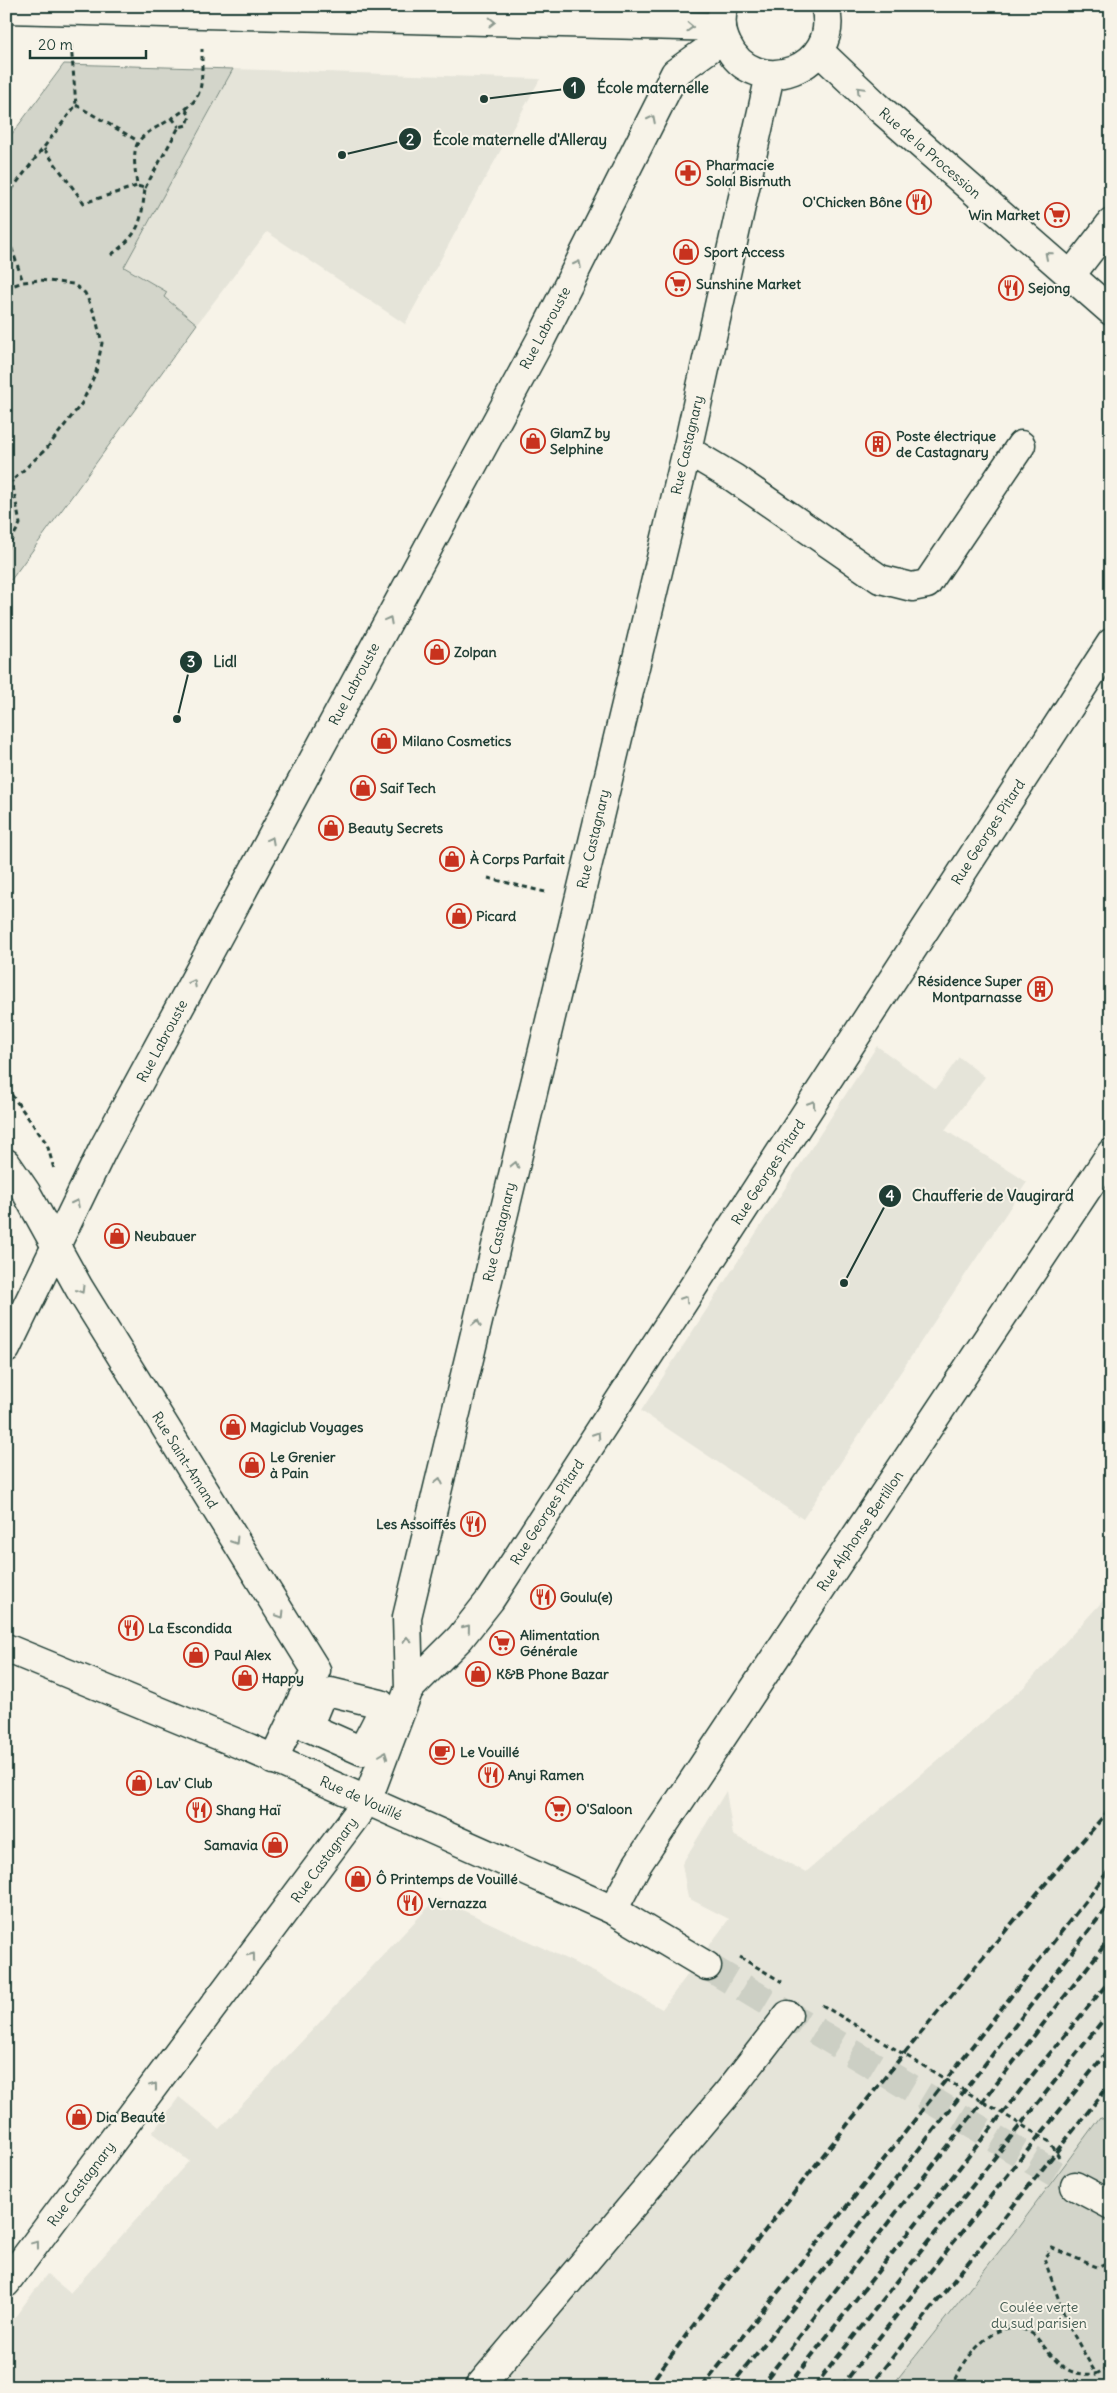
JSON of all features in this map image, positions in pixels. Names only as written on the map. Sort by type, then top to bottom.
[{"type":"street","points":[[6,9],[723,24],[730,51],[740,62],[755,72],[770,75],[789,73],[798,69],[807,64],[820,51],[826,35],[828,17],[825,6]]},
{"type":"street","name":"Rue Labrouste","points":[[6,1350],[56,1248],[69,1216],[103,1149],[541,339],[675,73],[723,24]]},
{"type":"street","name":"Rue de la Procession","points":[[820,51],[877,106],[1111,310]]},
{"type":"street","name":"Rue Castagnary","points":[[6,2282],[367,1800],[409,1689],[406,1617],[687,450],[770,75]]},
{"type":"street","points":[[1071,275],[1111,223]]},
{"type":"street","points":[[687,450],[734,478],[880,579],[912,587],[928,584],[1021,445]]},
{"type":"street","name":"Rue Georges Pitard","points":[[409,1689],[460,1638],[490,1600],[1111,643]]},
{"type":"street","name":"Rue Alphonse Bertillon","points":[[613,1910],[637,1865],[1111,1153]]},
{"type":"street","name":"Rue Saint-Amand","points":[[6,1163],[26,1192],[56,1248],[316,1670],[273,1760]]},
{"type":"street","name":"Rue de Vouillé","points":[[6,1648],[367,1800],[613,1910],[707,1966]]},
{"type":"street","points":[[479,2387],[730,2090],[788,2015]]},
{"type":"street","points":[[1075,2186],[1111,2205]]},
{"type":"path","points":[[23,282],[7,234],[8,196],[76,105],[71,40]]},
{"type":"path","points":[[137,186],[135,152],[138,141],[186,110],[197,98],[203,82],[202,42]]},
{"type":"path","points":[[76,105],[138,141]]},
{"type":"path","points":[[111,254],[137,231],[142,220],[145,188],[179,127],[187,125],[190,121],[190,116],[186,110]]},
{"type":"path","points":[[172,118],[179,127]]},
{"type":"path","points":[[44,149],[84,204],[137,186],[145,188]]},
{"type":"path","points":[[6,288],[23,282],[40,280],[73,284],[85,293],[95,315],[102,343],[96,372],[82,403],[47,448],[12,481]]},
{"type":"path","points":[[6,480],[12,481]]},
{"type":"path","points":[[6,550],[20,524],[12,481]]},
{"type":"path","points":[[488,878],[551,893]]},
{"type":"path","points":[[1096,2374],[1067,2322],[1044,2258],[1052,2248],[1097,2267],[1108,2262],[1111,2257]]},
{"type":"path","points":[[951,2387],[956,2375],[979,2345],[998,2330],[1020,2328],[1032,2333],[1060,2366],[1069,2372],[1082,2375],[1096,2374],[1111,2366]]},
{"type":"shaded area","points":[[233,69],[540,79],[405,324],[267,232],[197,324],[164,297],[167,292],[124,267]]},
{"type":"shaded area","points":[[877,1046],[936,1089],[959,1057],[985,1077],[945,1130],[1027,1182],[803,1519],[641,1411]]},
{"type":"shaded area","points":[[1111,1592],[1111,2124],[1100,2118],[1017,2229],[891,2387],[6,2387],[6,2329],[47,2274],[70,2293],[189,2161],[152,2133],[179,2097],[219,2129],[437,1898],[596,1973],[662,2009],[729,1919],[688,1898],[682,1864],[726,1791],[733,1835],[806,1872],[1023,1688]]},
{"type":"green space","points":[[64,64],[233,69],[124,267],[167,292],[164,297],[197,324],[11,580],[6,577],[6,142]]},
{"type":"green space","name":"Coulée verte du sud parisien","points":[[1100,2117],[1111,2124],[1111,2387],[891,2387],[1017,2229]]},
{"type":"tunnel","points":[[707,1966],[1075,2186]]},
{"type":"railway","points":[[648,2387],[759,2238],[873,2092],[990,1949],[1111,1808]]},
{"type":"railway","points":[[702,2387],[871,2176],[1111,1868]]},
{"type":"railway","points":[[730,2387],[888,2189],[1111,1902]]},
{"type":"railway","points":[[760,2387],[1111,1937]]},
{"type":"railway","points":[[787,2387],[1038,2068],[1111,1979]]},
{"type":"railway","points":[[814,2387],[1111,2010]]},
{"type":"railway","points":[[841,2387],[940,2259],[1111,2047]]},
{"type":"railway","points":[[869,2387],[1111,2083]]},
{"type":"place","name":"École maternelle","points":[[484,99]]},
{"type":"place","name":"École maternelle d'Alleray","points":[[342,155]]},
{"type":"place","name":"Pharmacie Solal Bismuth","points":[[688,173]]},
{"type":"place","name":"O'Chicken Bône","points":[[919,202]]},
{"type":"place","name":"Win Market","points":[[1057,215]]},
{"type":"place","name":"Sport Access","points":[[686,252]]},
{"type":"place","name":"Sunshine Market","points":[[678,284]]},
{"type":"place","name":"Sejong","points":[[1011,288]]},
{"type":"place","name":"GlamZ by Selphine","points":[[533,441]]},
{"type":"place","name":"Poste électrique de Castagnary","points":[[878,444]]},
{"type":"place","name":"Zolpan","points":[[437,652]]},
{"type":"place","name":"Lidl","points":[[177,719]]},
{"type":"place","name":"Milano Cosmetics","points":[[384,741]]},
{"type":"place","name":"Saif Tech","points":[[363,788]]},
{"type":"place","name":"Beauty Secrets","points":[[331,828]]},
{"type":"place","name":"À Corps Parfait","points":[[452,859]]},
{"type":"place","name":"Picard","points":[[459,916]]},
{"type":"place","name":"Résidence Super Montparnasse","points":[[1040,989]]},
{"type":"place","name":"Neubauer","points":[[117,1236]]},
{"type":"place","name":"Chaufferie de Vaugirard","points":[[844,1283]]},
{"type":"place","name":"Magiclub Voyages","points":[[233,1427]]},
{"type":"place","name":"Le Grenier à Pain","points":[[252,1465]]},
{"type":"place","name":"Les Assoiffés","points":[[473,1524]]},
{"type":"place","name":"Goulu(e)","points":[[543,1597]]},
{"type":"place","name":"La Escondida","points":[[131,1628]]},
{"type":"place","name":"Alimentation Générale","points":[[502,1643]]},
{"type":"place","name":"Paul Alex","points":[[196,1655]]},
{"type":"place","name":"K&B Phone Bazar","points":[[478,1674]]},
{"type":"place","name":"Happy","points":[[245,1678]]},
{"type":"place","name":"Le Vouillé","points":[[442,1752]]},
{"type":"place","name":"Anyi Ramen","points":[[491,1775]]},
{"type":"place","name":"Lav' Club","points":[[139,1783]]},
{"type":"place","name":"O'Saloon","points":[[558,1809]]},
{"type":"place","name":"Shang Haï","points":[[199,1810]]},
{"type":"place","name":"Samavia","points":[[275,1845]]},
{"type":"place","name":"Ô Printemps de Vouillé","points":[[358,1879]]},
{"type":"place","name":"Vernazza","points":[[410,1903]]},
{"type":"place","name":"Dia Beauté","points":[[79,2117]]}]
